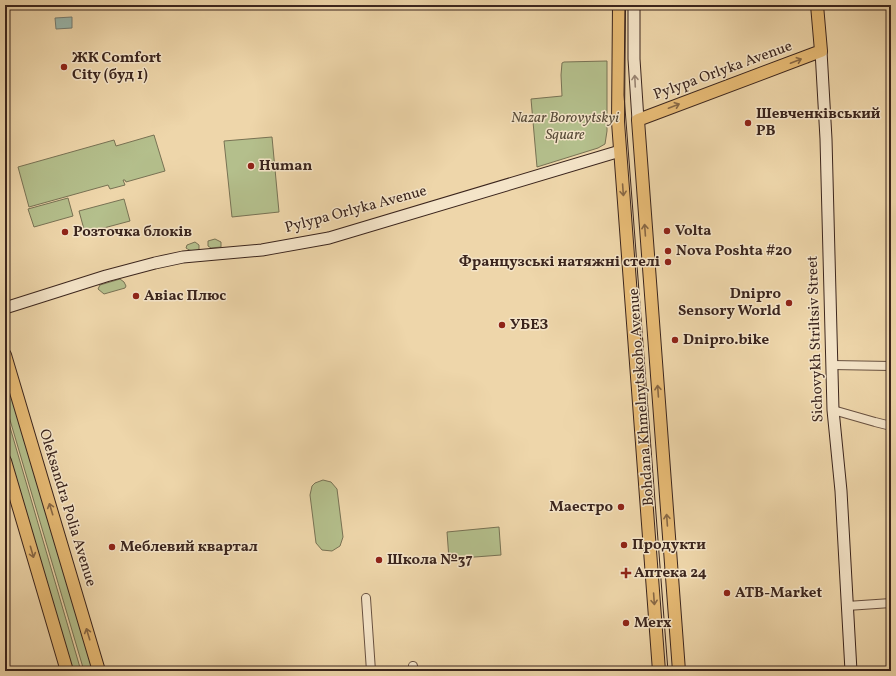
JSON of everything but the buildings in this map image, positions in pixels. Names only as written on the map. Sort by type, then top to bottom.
[{"type":"main road","name":"Bohdana Khmelnytskoho Avenue","points":[[620,5],[617,100],[620,152],[659,671]]},
{"type":"main road","name":"Sichovykh Striltsiv Street","points":[[817,5],[821,51]]},
{"type":"main road","name":"Pylypa Orlyka Avenue","points":[[638,120],[821,51]]},
{"type":"main road","name":"Bohdana Khmelnytskoho Avenue","points":[[638,120],[679,671]]},
{"type":"main road","points":[[620,152],[640,146]]},
{"type":"main road","name":"Oleksandra Polia Avenue","points":[[5,355],[99,671]]},
{"type":"main road","points":[[5,461],[67,671]]},
{"type":"main road","points":[[644,476],[664,474]]},
{"type":"street","points":[[634,5],[634,59],[638,120]]},
{"type":"street","name":"Sichovykh Striltsiv Street","points":[[821,51],[826,139],[832,410],[841,491],[851,671]]},
{"type":"street","name":"Pylypa Orlyka Avenue","points":[[5,308],[106,276],[155,263],[183,258],[262,250],[328,238],[620,152]]},
{"type":"street","points":[[832,365],[891,366]]},
{"type":"street","points":[[832,410],[891,426]]},
{"type":"street","points":[[366,598],[370,671]]},
{"type":"street","points":[[847,606],[891,603]]},
{"type":"green space","name":"Nazar Borovytskyi Square","points":[[607,61],[607,131],[605,144],[598,148],[537,167],[531,99],[562,96],[561,75],[562,63],[564,62]]},
{"type":"green space","points":[[154,135],[165,171],[126,182],[123,180],[125,185],[110,189],[108,185],[29,207],[18,167],[114,140],[116,146]]},
{"type":"green space","name":"Human","points":[[272,137],[279,212],[232,217],[224,141]]},
{"type":"green space","points":[[68,198],[73,216],[34,227],[28,209]]},
{"type":"green space","points":[[124,199],[130,221],[85,233],[79,211]]},
{"type":"green space","points":[[215,239],[221,242],[221,247],[211,248],[208,246],[208,241]]},
{"type":"green space","points":[[195,242],[199,245],[199,249],[196,251],[186,248],[187,245]]},
{"type":"green space","points":[[120,279],[124,282],[126,286],[125,288],[104,294],[98,289],[100,285]]},
{"type":"green space","points":[[5,370],[93,671],[84,671],[5,403]]},
{"type":"green space","points":[[5,410],[81,671],[72,671],[5,439]]},
{"type":"green space","points":[[323,480],[331,482],[337,489],[343,537],[340,546],[332,551],[322,550],[316,543],[310,495],[312,486]]},
{"type":"green space","points":[[499,527],[501,555],[449,559],[447,532]]},
{"type":"water","points":[[72,17],[72,28],[56,29],[55,18]]},
{"type":"tram line","points":[[625,5],[624,95],[668,671]]},
{"type":"place","name":"ЖК Comfort City (буд 1)","points":[[64,67]]},
{"type":"place","name":"Шевченківський РВ","points":[[748,123]]},
{"type":"place","name":"Human","points":[[251,166]]},
{"type":"place","name":"Volta","points":[[667,231]]},
{"type":"place","name":"Розточка блоків","points":[[65,232]]},
{"type":"place","name":"Nova Poshta #20","points":[[668,251]]},
{"type":"place","name":"Французські натяжні стелі","points":[[668,262]]},
{"type":"place","name":"Авіас Плюс","points":[[136,296]]},
{"type":"place","name":"Dnipro Sensory World","points":[[789,303]]},
{"type":"place","name":"УБЕЗ","points":[[502,325]]},
{"type":"place","name":"Dnipro.bike","points":[[675,340]]},
{"type":"place","name":"Маестро","points":[[621,507]]},
{"type":"place","name":"Продукти","points":[[624,545]]},
{"type":"place","name":"Меблевий квартал","points":[[112,547]]},
{"type":"place","name":"Школа №37","points":[[379,560]]},
{"type":"place","name":"Аптека 24","points":[[626,573]]},
{"type":"place","name":"ATB-Market","points":[[727,593]]},
{"type":"place","name":"Merx","points":[[626,623]]}]
